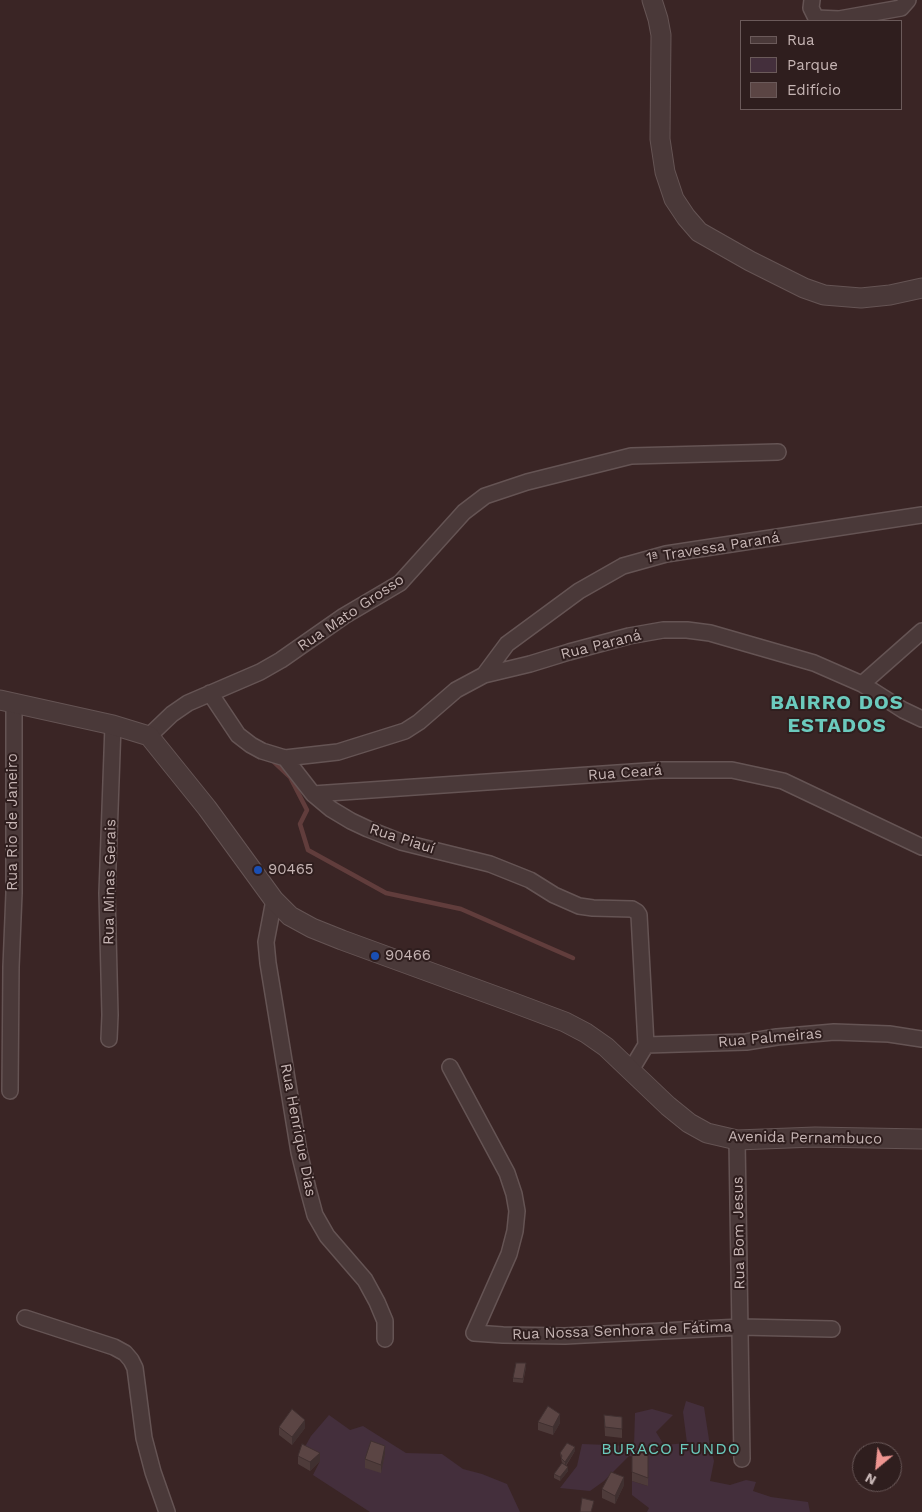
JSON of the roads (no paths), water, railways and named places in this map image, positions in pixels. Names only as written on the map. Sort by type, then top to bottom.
[{"type":"street","points":[[652,0],[661,34],[660,139],[665,172],[674,199],[699,232],[757,265],[804,288],[824,295],[861,298],[890,295],[922,288]]},
{"type":"street","points":[[812,0],[811,8],[816,18],[839,19],[901,8],[908,0]]},
{"type":"street","name":"Rua Mato Grosso","points":[[149,736],[172,714],[188,703],[260,672],[344,616],[400,583],[464,512],[485,496],[528,482],[632,456],[778,452]]},
{"type":"street","name":"1ª Travessa Paraná","points":[[484,675],[507,644],[579,591],[623,566],[666,554],[922,515]]},
{"type":"street","name":"Rua Paraná","points":[[285,758],[338,752],[405,731],[419,722],[456,690],[484,675],[629,636],[663,630],[687,630],[710,633],[814,662],[862,684],[903,710],[922,719]]},
{"type":"street","points":[[862,684],[922,631]]},
{"type":"street","points":[[210,693],[238,734],[251,746],[285,758]]},
{"type":"street","points":[[7,702],[113,725],[149,736]]},
{"type":"street","name":"Rua Rio de Janeiro","points":[[7,702],[14,884],[10,1090]]},
{"type":"street","name":"Rua Minas Gerais","points":[[109,1039],[107,893],[113,725]]},
{"type":"street","name":"Avenida Pernambuco","points":[[149,736],[206,808],[274,900],[290,916],[312,928],[565,1022],[586,1033],[606,1047],[668,1106],[689,1123],[706,1132],[737,1140],[815,1137],[922,1139]]},
{"type":"street","name":"Rua Piauí","points":[[285,758],[313,794],[351,821],[368,829],[401,842],[490,864],[530,880],[554,895],[579,906],[632,909],[637,912],[639,915],[646,1045]]},
{"type":"street","name":"Rua Ceará","points":[[313,794],[660,770],[732,770],[783,781],[922,846]]},
{"type":"street","name":"Rua Henrique Dias","points":[[274,900],[266,942],[268,963],[299,1152],[308,1189],[315,1215],[327,1236],[365,1280],[385,1322],[384,1339]]},
{"type":"street","name":"Rua Palmeiras","points":[[646,1045],[746,1042],[834,1032],[890,1034],[922,1039]]},
{"type":"street","points":[[631,1070],[646,1045]]},
{"type":"street","name":"Rua Nossa Senhora de Fátima","points":[[450,1067],[507,1172],[517,1211],[515,1231],[509,1254],[474,1332],[503,1335],[565,1336],[741,1327],[832,1329]]},
{"type":"street","name":"Rua Bom Jesus","points":[[737,1140],[741,1327]]},
{"type":"street","points":[[25,1318],[114,1347],[125,1353],[132,1360],[135,1368],[144,1438],[155,1480],[167,1512]]},
{"type":"street","name":"Rua Nossa Senhora de Fátima","points":[[741,1327],[742,1459]]},
{"type":"waterway","points":[[274,762],[290,777],[307,810],[300,824],[308,850],[386,893],[461,909],[573,958]]},
{"type":"place","name":"90465","points":[[258,870]]},
{"type":"place","name":"90466","points":[[375,956]]},
{"type":"district","name":"BAIRRO DOS ESTADOS","points":[[837,714]]},
{"type":"district","name":"BURACO FUNDO","points":[[671,1449]]}]
